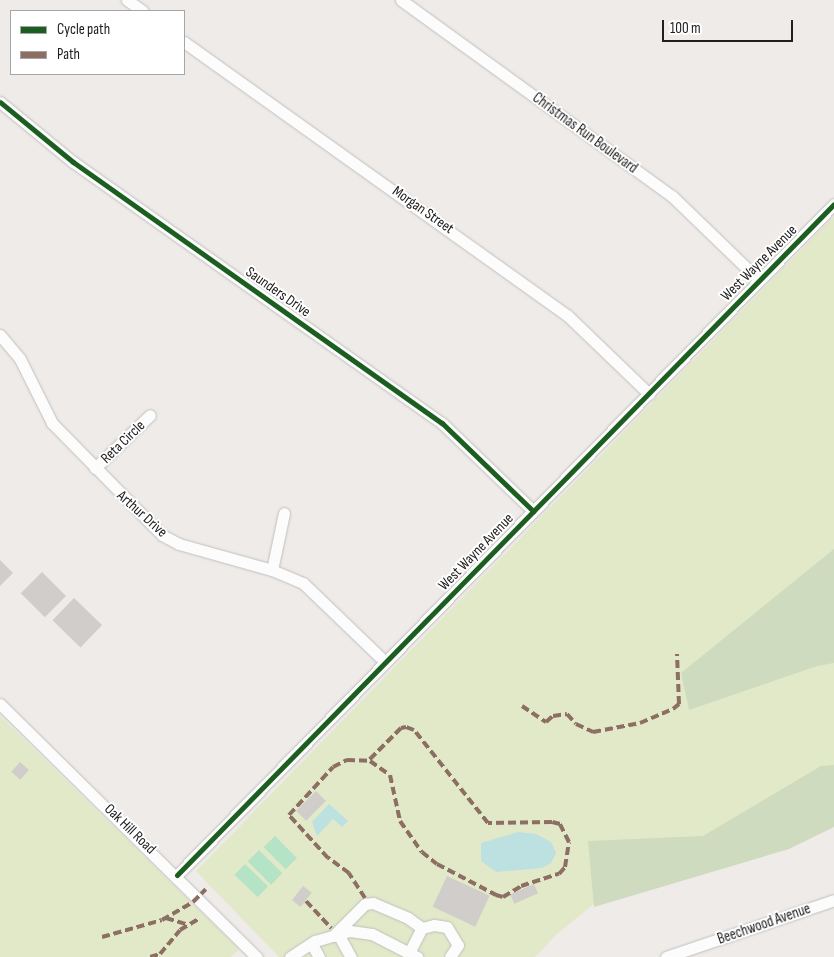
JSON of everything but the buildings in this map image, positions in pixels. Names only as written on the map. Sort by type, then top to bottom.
[{"type":"street","points":[[127,0],[141,10]]},
{"type":"street","name":"Christmas Run Boulevard","points":[[400,0],[672,196],[758,279]]},
{"type":"street","name":"Morgan Street","points":[[185,43],[567,315],[649,394]]},
{"type":"street","name":"Saunders Drive","points":[[0,102],[73,162],[442,422],[533,511]]},
{"type":"street","name":"West Wayne Avenue","points":[[177,875],[649,394],[758,279],[834,204]]},
{"type":"street","name":"Arthur Drive","points":[[0,335],[20,359],[52,423],[147,521],[178,544],[272,570],[303,583],[318,594],[386,662]]},
{"type":"street","name":"Reta Circle","points":[[95,468],[150,415]]},
{"type":"street","points":[[272,570],[284,513]]},
{"type":"street","name":"Oak Hill Road","points":[[0,704],[177,875],[257,957]]},
{"type":"street","name":"Beechwood Avenue","points":[[666,957],[691,953],[834,900]]},
{"type":"street","points":[[336,935],[365,904],[373,903],[408,918],[422,928],[440,925],[451,931],[458,946],[450,957]]},
{"type":"street","points":[[290,957],[315,941],[350,931],[372,934],[413,955],[422,928]]},
{"type":"street","points":[[336,935],[351,957]]},
{"type":"green space","points":[[834,216],[834,806],[634,871],[557,934],[535,957],[279,957],[196,871]]},
{"type":"green space","points":[[834,549],[834,663],[817,666],[689,710],[681,673]]},
{"type":"green space","points":[[0,716],[239,949],[231,957],[0,957]]},
{"type":"green space","points":[[834,765],[834,827],[789,849],[594,907],[588,841],[703,836],[821,766]]},
{"type":"green space","points":[[275,836],[297,858],[286,869],[264,847]]},
{"type":"green space","points":[[259,850],[282,873],[271,885],[248,861]]},
{"type":"green space","points":[[245,864],[268,886],[258,897],[235,875]]},
{"type":"water","points":[[329,804],[348,821],[342,827],[333,819],[317,836],[312,822]]},
{"type":"water","points":[[518,832],[536,834],[551,842],[556,853],[551,863],[542,868],[496,872],[481,861],[481,843]]},
{"type":"marked path","points":[[522,706],[546,722],[553,716],[567,714],[576,724],[593,732],[640,723],[673,709],[679,704],[677,654]]},
{"type":"marked path","points":[[365,898],[349,873],[328,858],[289,815],[333,767],[347,760],[370,761],[390,775],[400,821],[422,852],[437,864],[496,895],[503,897],[521,886],[559,874],[565,867],[569,842],[560,824],[552,822],[488,823],[414,730],[406,727],[401,728],[368,761]]},
{"type":"marked path","points":[[102,937],[162,920],[193,902],[206,889]]},
{"type":"marked path","points":[[306,901],[331,928]]},
{"type":"marked path","points":[[166,918],[186,924]]},
{"type":"marked path","points":[[150,957],[160,954],[180,930],[198,919]]},
{"type":"cycle path","points":[[0,102],[73,162],[442,423],[533,511]]},
{"type":"cycle path","points":[[177,875],[834,204]]}]
